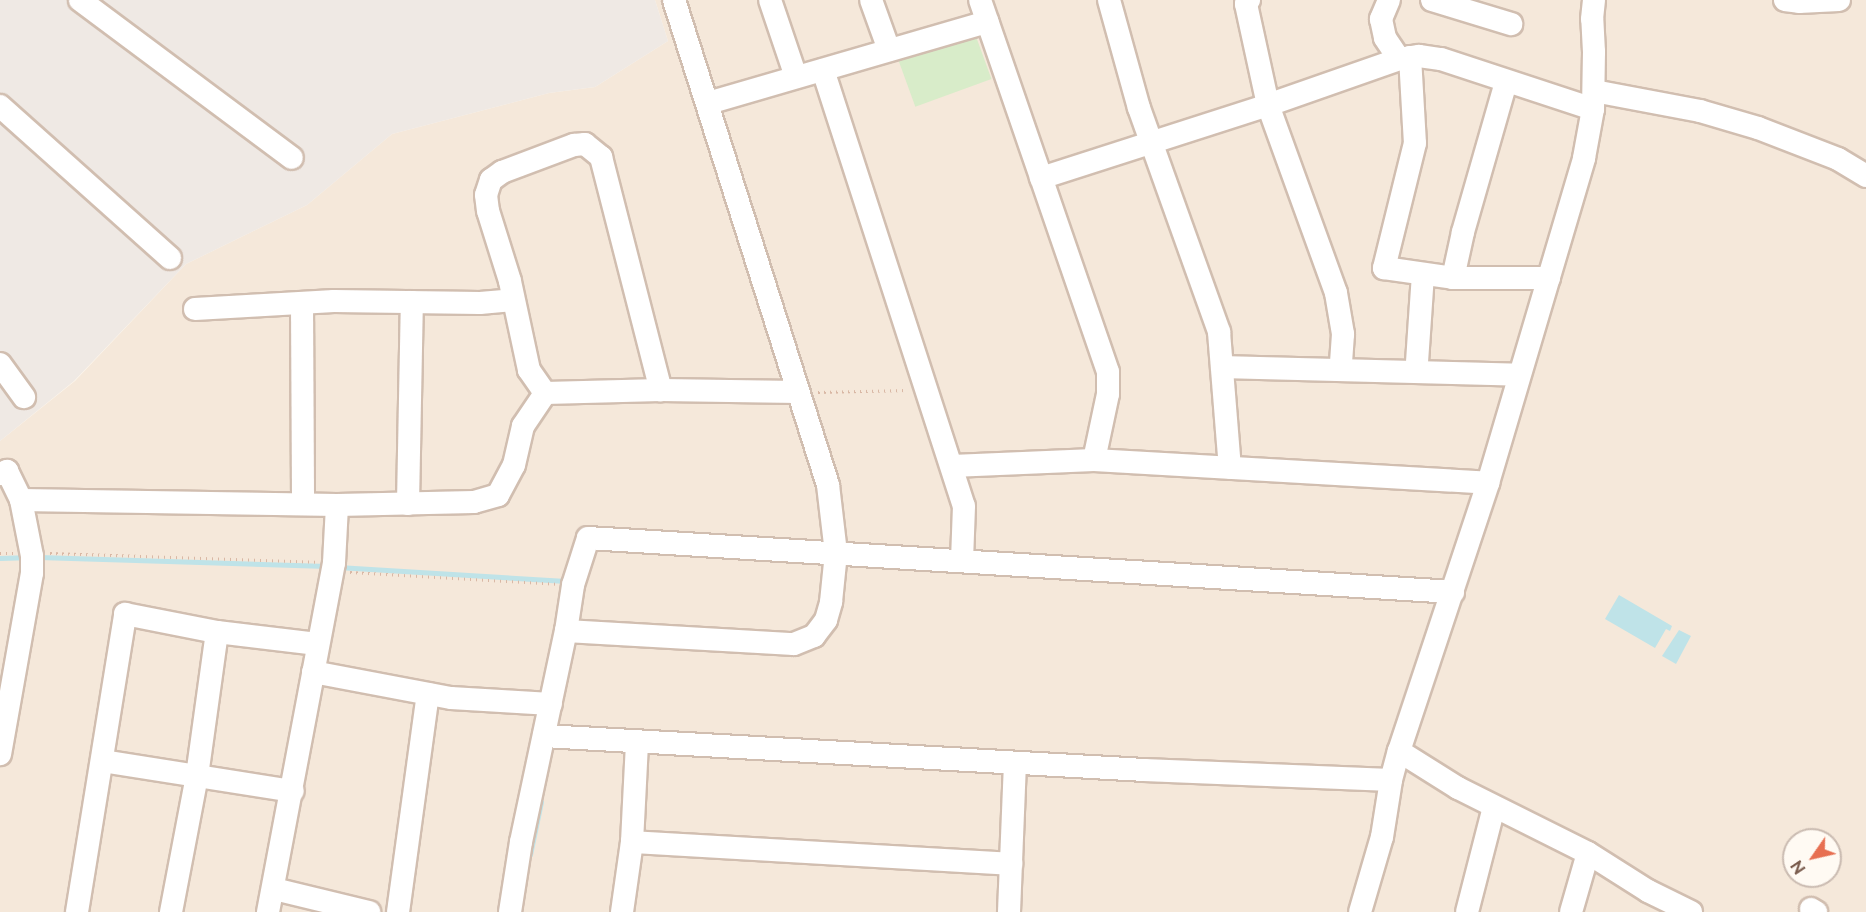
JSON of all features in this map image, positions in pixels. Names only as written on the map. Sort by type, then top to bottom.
[{"type":"street","points":[[80,0],[292,158]]},
{"type":"street","points":[[566,631],[794,644],[814,636],[826,620],[831,602],[836,553],[828,485],[674,0]]},
{"type":"street","points":[[770,0],[796,77]]},
{"type":"street","points":[[871,0],[889,50]]},
{"type":"street","points":[[980,0],[1108,372],[1108,394],[1094,460]]},
{"type":"street","points":[[1109,0],[1151,142],[1220,332],[1230,468]]},
{"type":"street","points":[[1389,0],[1381,19],[1385,38],[1405,58],[1415,143],[1384,268],[1453,278],[1549,278]]},
{"type":"street","points":[[1432,0],[1511,24]]},
{"type":"street","points":[[1360,912],[1382,837],[1391,780],[1399,751],[1488,483],[1584,158],[1594,100],[1592,19],[1594,0]]},
{"type":"street","points":[[1785,0],[1799,2],[1839,0]]},
{"type":"street","points":[[1245,1],[1268,105],[1336,293],[1343,334],[1341,362]]},
{"type":"street","points":[[708,103],[987,22]]},
{"type":"street","points":[[1041,178],[1405,58],[1419,56],[1441,59],[1506,82],[1594,100],[1700,111],[1758,128],[1838,159],[1866,176]]},
{"type":"street","points":[[823,69],[964,506],[962,561]]},
{"type":"street","points":[[1453,278],[1463,232],[1506,82]]},
{"type":"street","points":[[0,106],[170,258]]},
{"type":"street","points":[[545,393],[529,370],[513,300],[488,211],[486,195],[491,180],[502,172],[574,145],[585,144],[593,148],[601,157],[661,390]]},
{"type":"street","points":[[1417,362],[1423,273]]},
{"type":"street","points":[[195,309],[302,303],[513,300]]},
{"type":"street","points":[[408,504],[412,302]]},
{"type":"street","points":[[302,303],[303,504]]},
{"type":"street","points":[[0,364],[24,397]]},
{"type":"street","points":[[1222,367],[1519,375]]},
{"type":"street","points":[[545,393],[661,390],[798,392]]},
{"type":"street","points":[[21,500],[337,505],[474,502],[498,495],[514,465],[523,426],[545,393]]},
{"type":"street","points":[[952,466],[1094,460],[1488,483]]},
{"type":"street","points":[[0,474],[7,471],[21,500],[32,553],[32,573],[0,754]]},
{"type":"street","points":[[268,912],[293,791],[317,644],[334,563],[337,505]]},
{"type":"street","points":[[510,912],[521,842],[566,631],[573,585],[588,538],[1453,592]]},
{"type":"street","points":[[77,912],[125,614],[217,632],[317,644]]},
{"type":"street","points":[[171,912],[197,776],[217,632]]},
{"type":"street","points":[[313,672],[428,694],[550,704]]},
{"type":"street","points":[[398,912],[428,694]]},
{"type":"street","points":[[544,736],[1015,763],[1391,780]]},
{"type":"street","points":[[622,912],[632,842],[637,742]]},
{"type":"street","points":[[1399,751],[1458,788],[1588,853],[1679,909]]},
{"type":"street","points":[[103,761],[293,791]]},
{"type":"street","points":[[1009,912],[1015,763]]},
{"type":"street","points":[[1467,912],[1494,807]]},
{"type":"street","points":[[632,842],[1011,864]]},
{"type":"street","points":[[1571,912],[1588,853]]},
{"type":"street","points":[[274,889],[369,912]]},
{"type":"path","points":[[798,392],[927,390]]},
{"type":"path","points":[[0,553],[334,563],[346,571],[573,585]]},
{"type":"shaded area","points":[[0,0],[655,0],[668,41],[595,87],[549,93],[392,134],[307,205],[186,264],[74,381],[0,441]]},
{"type":"shaded area","points":[[655,0],[1866,0],[1866,912],[0,912],[0,441],[75,381],[186,264],[307,205],[392,134],[549,93],[595,87],[668,41]]},
{"type":"green space","points":[[974,31],[991,79],[915,107],[898,59]]},
{"type":"water","points":[[1619,595],[1672,626],[1670,631],[1666,629],[1655,648],[1605,619]]},
{"type":"water","points":[[1679,630],[1691,636],[1676,664],[1662,656]]},
{"type":"waterway","points":[[0,558],[24,557]]},
{"type":"waterway","points":[[39,557],[327,566]]},
{"type":"waterway","points":[[338,567],[566,581]]},
{"type":"waterway","points":[[530,855],[541,802]]}]
